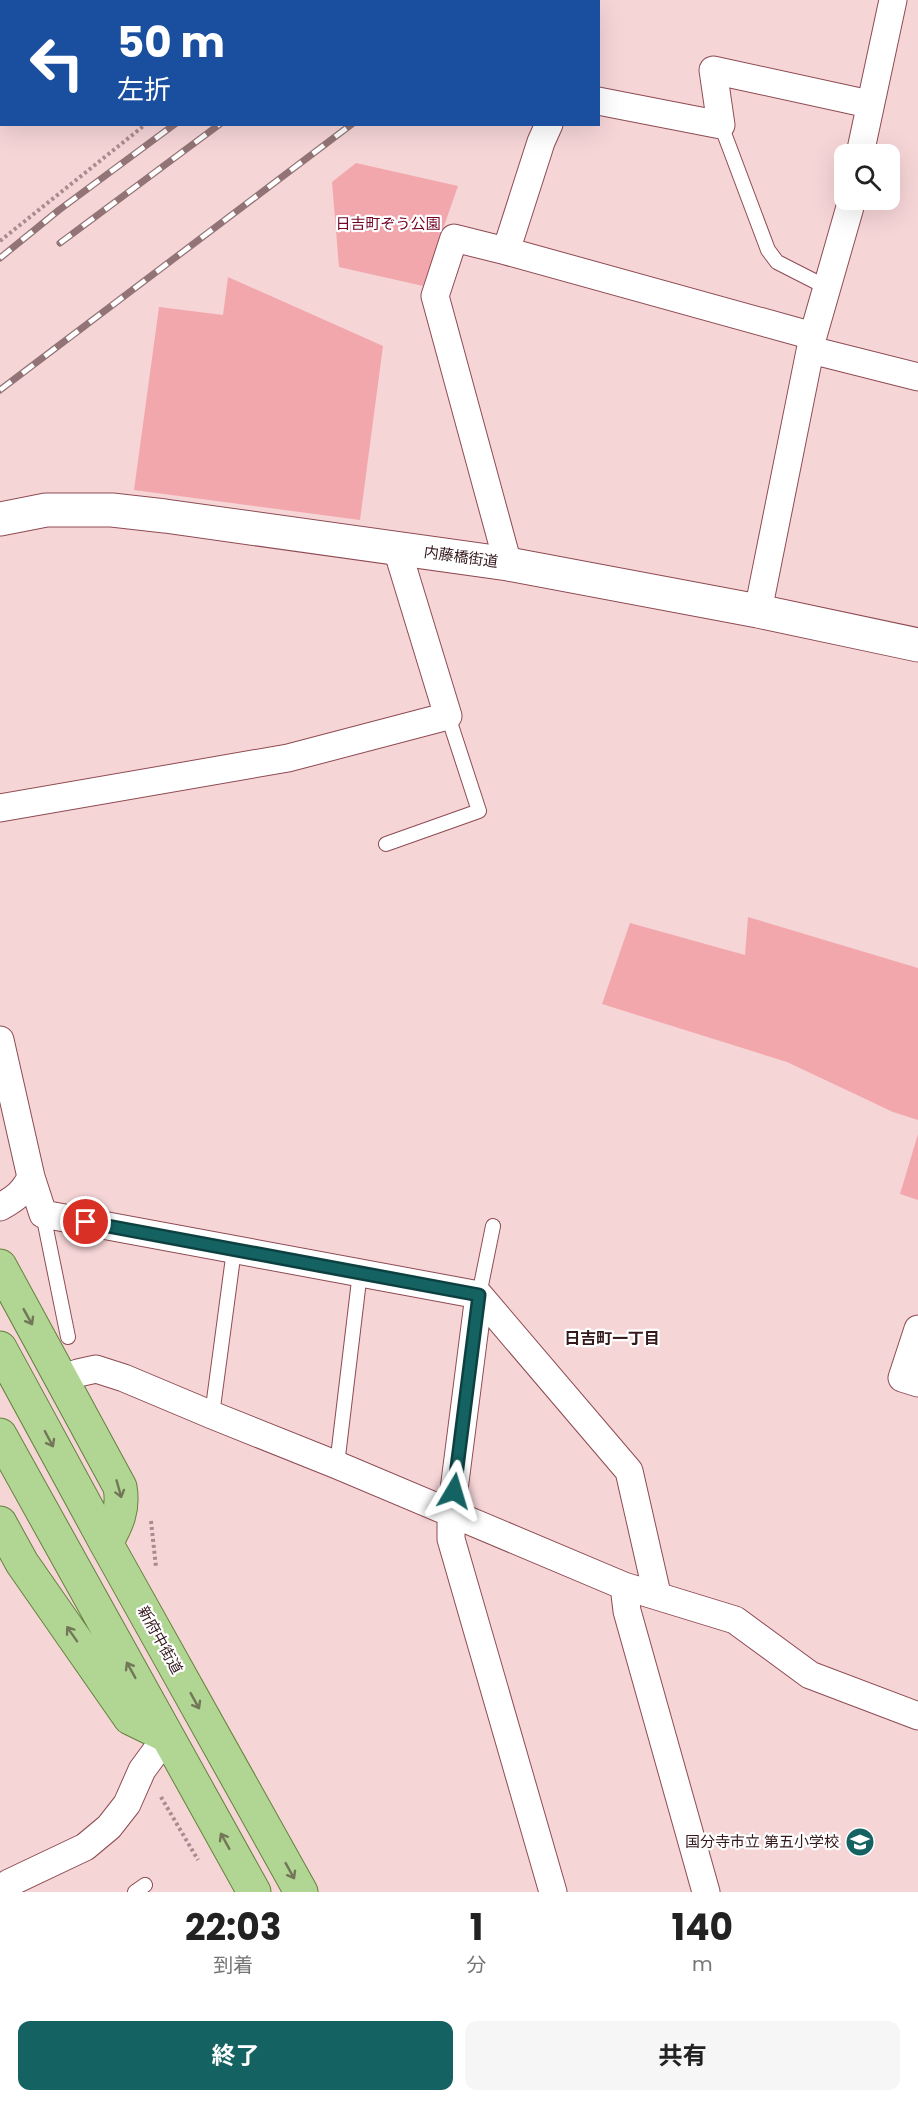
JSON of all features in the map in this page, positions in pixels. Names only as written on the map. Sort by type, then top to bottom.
[{"type":"main road","points":[[0,1266],[120,1487],[121,1514],[106,1543]]},
{"type":"main road","name":"新府中街道","points":[[0,1348],[301,1892]]},
{"type":"main road","points":[[0,1435],[254,1892]]},
{"type":"main road","points":[[0,1523],[22,1563],[130,1718],[167,1736]]},
{"type":"street","points":[[862,144],[892,0]]},
{"type":"street","points":[[600,101],[721,125],[713,70],[869,104]]},
{"type":"street","points":[[506,251],[548,126]]},
{"type":"street","points":[[758,611],[812,343],[849,210]]},
{"type":"street","points":[[508,564],[435,296],[454,238],[506,251],[918,377]]},
{"type":"street","name":"内藤橋街道","points":[[0,519],[46,510],[112,510],[508,564],[758,611],[918,645]]},
{"type":"street","points":[[0,808],[288,758],[448,716],[397,549]]},
{"type":"street","points":[[0,1040],[31,1177],[43,1214],[479,1295],[629,1471],[657,1594]]},
{"type":"street","points":[[0,1207],[17,1197],[31,1177]]},
{"type":"street","points":[[479,1295],[451,1513],[451,1539],[553,1892]]},
{"type":"street","points":[[918,1329],[902,1378],[918,1383]]},
{"type":"street","points":[[62,1380],[96,1369],[124,1378],[338,1465],[624,1586],[657,1594],[735,1620],[810,1675],[918,1716]]},
{"type":"street","points":[[624,1586],[627,1611],[706,1892]]},
{"type":"street","points":[[0,1890],[9,1883],[85,1847],[109,1827],[127,1804],[142,1770],[167,1736]]},
{"type":"lane","points":[[721,125],[768,250],[777,262],[826,287]]},
{"type":"lane","points":[[386,844],[479,811],[448,716]]},
{"type":"lane","points":[[43,1214],[68,1337]]},
{"type":"lane","points":[[479,1295],[493,1226]]},
{"type":"lane","points":[[212,1415],[234,1250]]},
{"type":"lane","points":[[338,1465],[360,1272]]},
{"type":"path","points":[[0,241],[144,126]]},
{"type":"path","points":[[150,1512],[158,1578]]},
{"type":"green space","name":"日吉町ぞう公園","points":[[356,163],[458,186],[423,286],[339,267],[332,182]]},
{"type":"green space","points":[[228,277],[383,346],[360,520],[134,490],[159,307],[223,315]]},
{"type":"green space","points":[[748,917],[918,968],[918,1120],[893,1112],[787,1062],[602,1004],[630,923],[745,955]]},
{"type":"green space","points":[[918,1134],[918,1200],[900,1194]]},
{"type":"railway","points":[[0,258],[59,210],[172,126]]},
{"type":"railway","points":[[60,243],[217,126]]},
{"type":"railway","points":[[0,390],[349,126]]},
{"type":"place","name":"国分寺市立 第五小学校","points":[[860,1842]]},
{"type":"district","name":"日吉町一丁目","points":[[612,1338]]},
{"type":"route","points":[[86,1222],[479,1295],[454,1491]]}]
